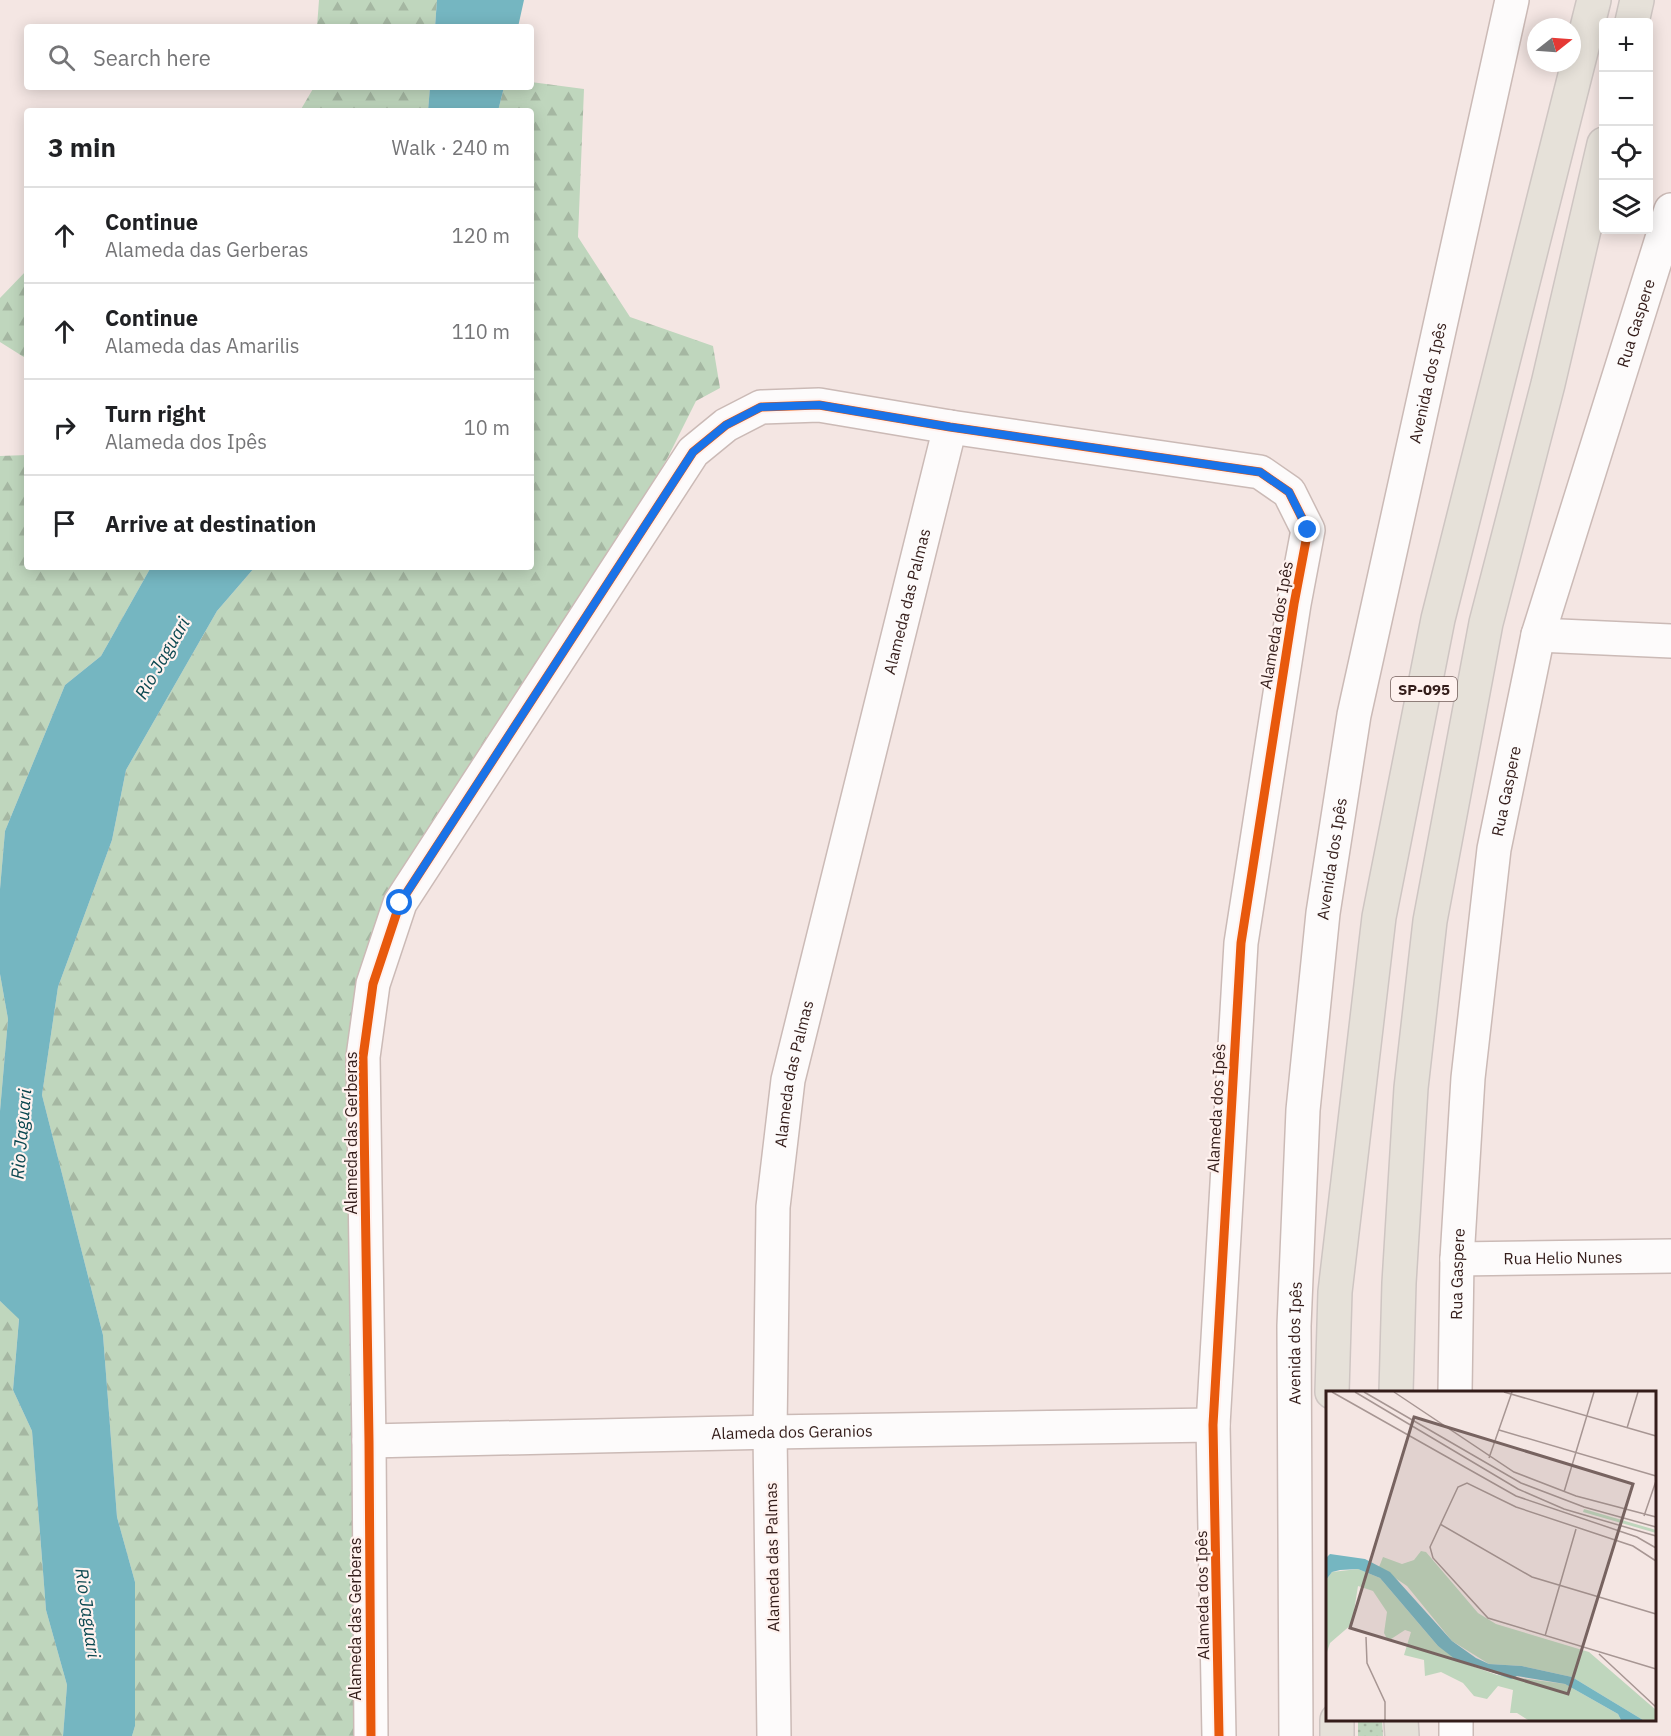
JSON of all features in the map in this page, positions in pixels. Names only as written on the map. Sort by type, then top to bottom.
[{"type":"main road","name":"SP-095","points":[[1332,1391],[1335,1292],[1379,917],[1438,619],[1594,0]]},
{"type":"main road","points":[[1633,18],[1637,0]]},
{"type":"main road","name":"SP-095","points":[[1396,1391],[1399,1283],[1411,1088],[1430,921],[1485,623],[1548,384],[1599,165]]},
{"type":"main road","points":[[1401,1721],[1402,1736]]},
{"type":"street","name":"Avenida dos Ipês","points":[[1296,1736],[1294,1326],[1303,1110],[1323,913],[1354,716],[1512,0]]},
{"type":"street","name":"Rua Gaspere","points":[[1455,1391],[1457,1259],[1468,1078],[1494,849],[1538,635],[1671,210]]},
{"type":"street","name":"Alameda das Gerberas","points":[[371,1736],[363,1057],[373,984],[400,903],[693,452],[726,425],[761,407],[819,405],[950,427]]},
{"type":"street","name":"Alameda dos Ipês","points":[[950,427],[1260,472],[1289,492],[1308,530],[1292,615],[1240,943],[1214,1425],[1219,1736]]},
{"type":"street","name":"Alameda das Palmas","points":[[774,1736],[770,1432],[773,1207],[788,1080],[950,427]]},
{"type":"street","points":[[1538,635],[1671,641]]},
{"type":"street","name":"Rua Helio Nunes","points":[[1457,1259],[1671,1256]]},
{"type":"street","name":"Alameda dos Geranios","points":[[369,1441],[1214,1425]]},
{"type":"green space","points":[[319,0],[437,0],[435,24],[317,24]]},
{"type":"green space","points":[[534,82],[584,89],[578,237],[630,317],[713,346],[720,388],[696,401],[668,457],[610,557],[388,895],[349,1106],[354,1736],[132,1736],[135,1726],[135,1582],[117,1517],[103,1335],[42,1095],[58,987],[112,840],[126,770],[217,611],[252,570],[534,570],[534,108],[499,108],[503,90],[534,90]]},
{"type":"green space","points":[[312,90],[430,90],[428,108],[302,108]]},
{"type":"green space","points":[[24,273],[24,357],[0,342],[0,298]]},
{"type":"green space","points":[[24,455],[24,570],[149,570],[101,656],[65,685],[5,831],[0,889],[0,456]]},
{"type":"green space","points":[[0,974],[8,1019],[0,1111]]},
{"type":"green space","points":[[0,1301],[19,1318],[13,1390],[32,1431],[46,1610],[67,1685],[63,1736],[0,1736]]},
{"type":"green space","points":[[1358,1721],[1382,1721],[1383,1736],[1358,1736]]},
{"type":"water","points":[[437,0],[524,0],[519,24],[435,24]]},
{"type":"water","points":[[430,90],[503,90],[499,108],[428,108]]},
{"type":"water","name":"Rio Jaguari","points":[[149,570],[252,570],[217,611],[126,770],[112,840],[58,987],[42,1095],[103,1335],[117,1517],[135,1582],[135,1726],[132,1736],[63,1736],[67,1685],[46,1610],[32,1431],[13,1390],[19,1319],[0,1301],[0,1111],[8,1019],[0,974],[0,889],[5,831],[65,685],[101,656]]},
{"type":"cycle path","points":[[371,1736],[363,1057],[373,984],[400,903],[693,452],[726,425],[761,407],[819,405],[950,427],[1260,472],[1289,492],[1308,530],[1294,604],[1241,943],[1213,1425],[1219,1736]]},
{"type":"route","points":[[400,903],[693,452],[726,425],[761,407],[819,405],[950,427],[1260,472],[1289,492],[1308,530]]}]
